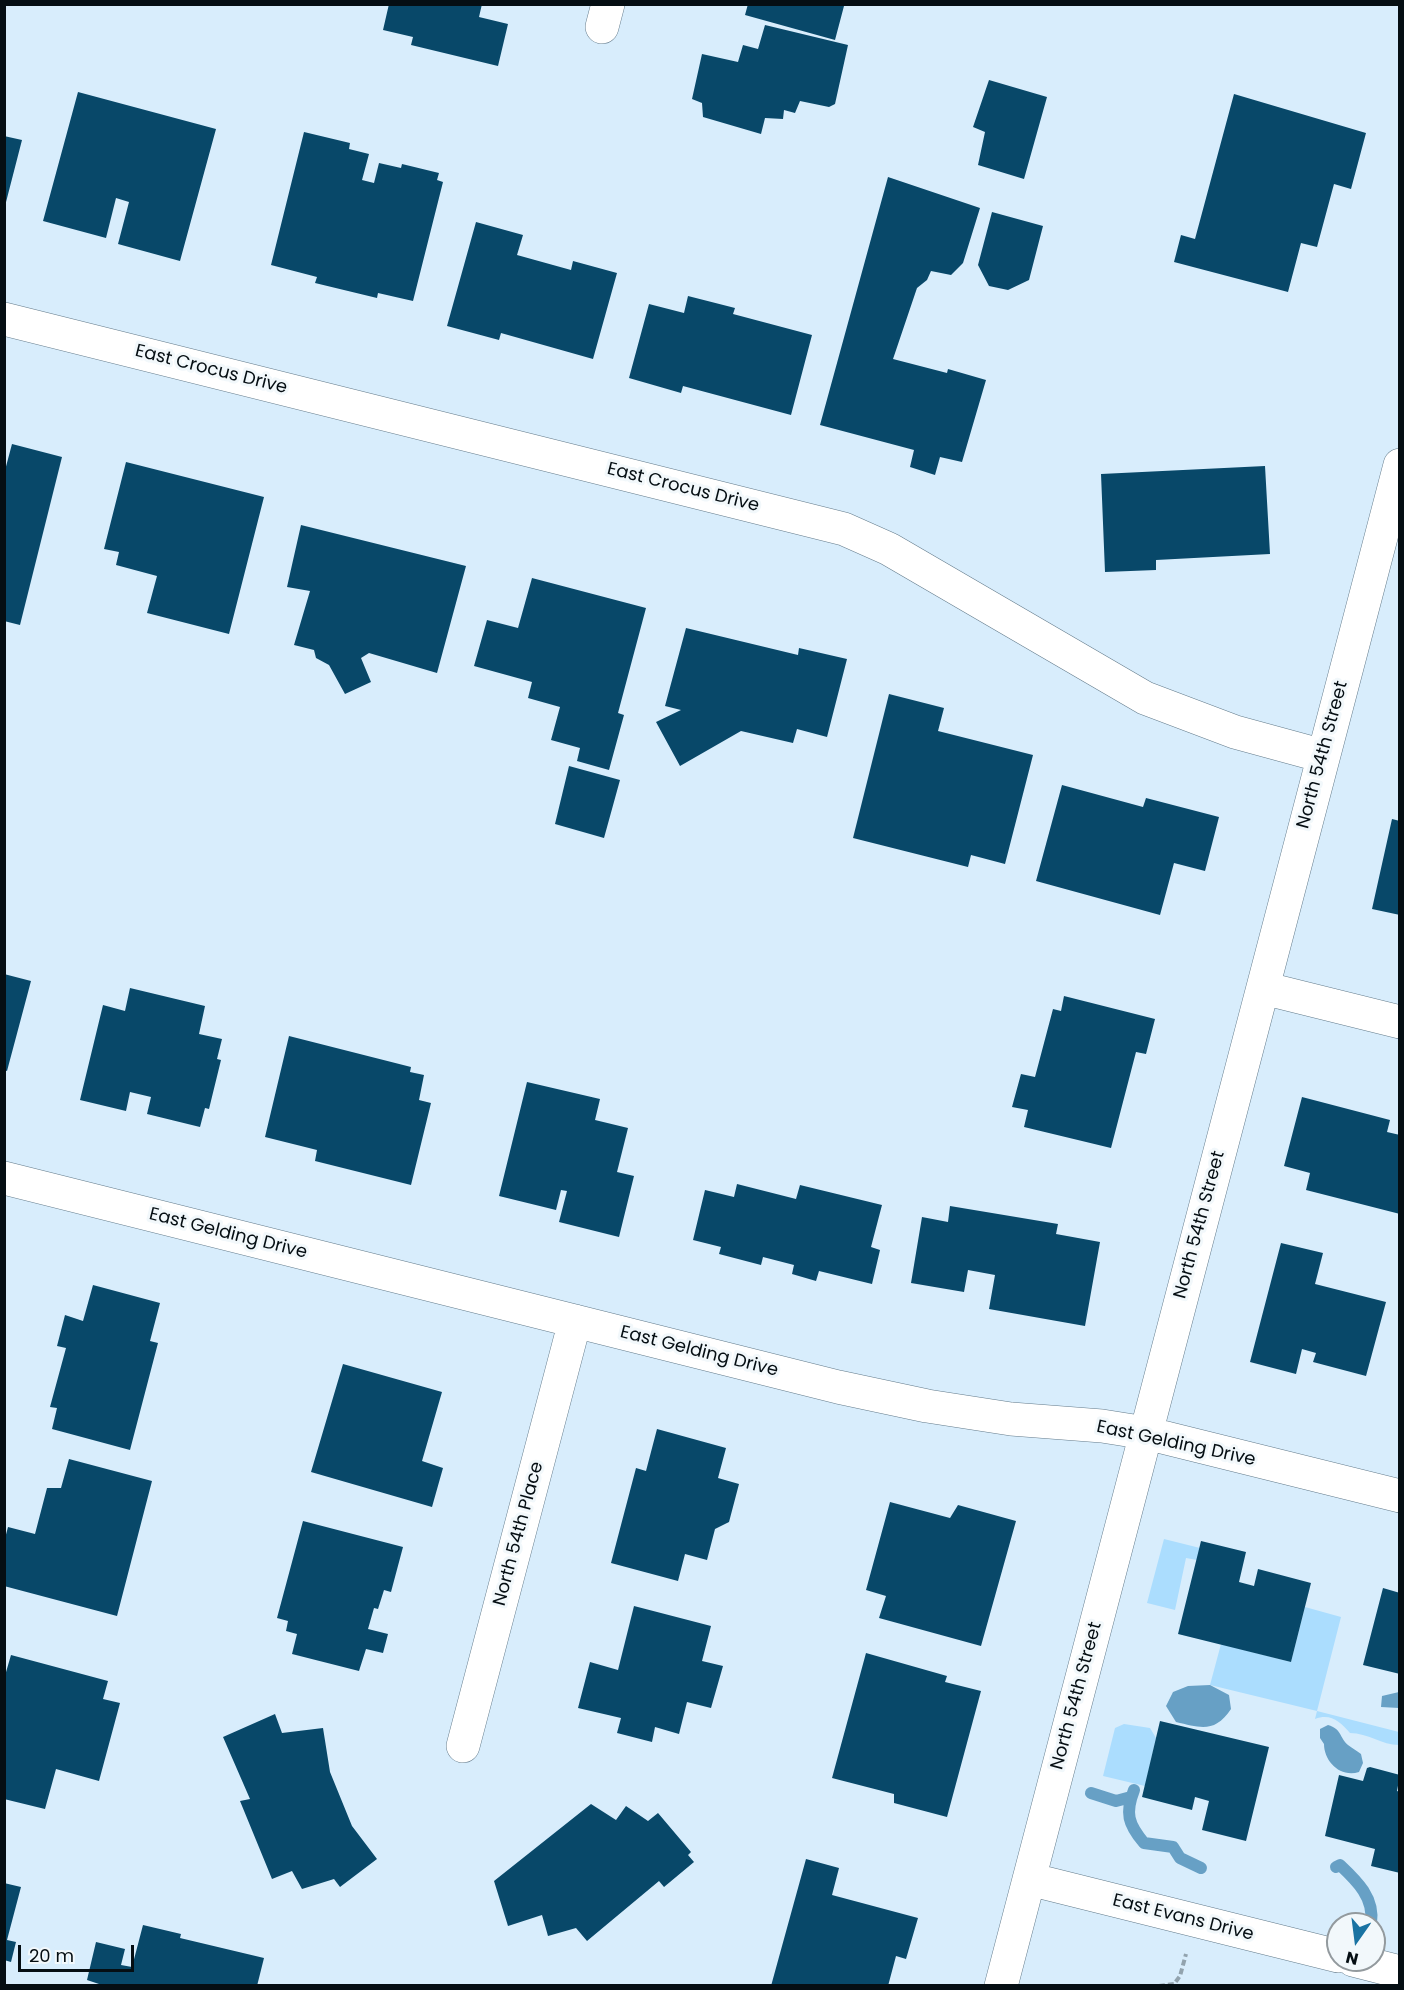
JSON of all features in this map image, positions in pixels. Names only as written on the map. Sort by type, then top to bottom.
[{"type":"street","name":"East Crocus Drive","points":[[4,319],[844,530],[889,549],[1145,698],[1235,732],[1323,756]]},
{"type":"street","name":"North 54th Street","points":[[1001,1986],[1323,756],[1390,542],[1400,465]]},
{"type":"street","points":[[1263,988],[1400,1022]]},
{"type":"street","name":"East Gelding Drive","points":[[4,1178],[575,1321],[927,1406],[1011,1419],[1102,1426],[1146,1433],[1400,1497]]},
{"type":"street","name":"North 54th Place","points":[[463,1746],[575,1321]]},
{"type":"street","name":"East Evans Drive","points":[[1029,1879],[1326,1953]]},
{"type":"path","points":[[1159,1986],[1174,1984],[1180,1976],[1188,1947]]},
{"type":"shaded area","points":[[1164,1539],[1200,1548],[1197,1560],[1186,1558],[1175,1610],[1147,1603]]},
{"type":"shaded area","points":[[1305,1607],[1341,1617],[1317,1711],[1210,1685],[1221,1644],[1291,1662]]},
{"type":"shaded area","points":[[1210,1685],[1229,1695],[1231,1709],[1225,1717],[1207,1727],[1176,1722],[1166,1706],[1173,1692],[1188,1686]]},
{"type":"shaded area","points":[[1399,1692],[1399,1708],[1381,1707],[1382,1696]]},
{"type":"shaded area","points":[[1317,1711],[1399,1732],[1399,1745],[1350,1733],[1339,1722],[1330,1718],[1315,1719]]},
{"type":"shaded area","points":[[1124,1724],[1150,1728],[1156,1738],[1145,1786],[1103,1776],[1115,1728]]},
{"type":"shaded area","points":[[1328,1725],[1336,1729],[1348,1745],[1361,1754],[1363,1763],[1359,1772],[1346,1773],[1334,1767],[1330,1762],[1320,1738],[1320,1729]]},
{"type":"building","points":[[389,4],[482,4],[479,17],[508,24],[498,66],[411,45],[413,37],[383,30]]},
{"type":"building","points":[[748,4],[840,4],[844,6],[835,40],[745,15]]},
{"type":"building","points":[[765,25],[848,45],[835,104],[829,107],[800,101],[795,113],[784,110],[783,119],[765,118],[761,134],[703,117],[702,103],[692,99],[702,54],[738,62],[743,45],[758,49]]},
{"type":"building","points":[[989,80],[1047,97],[1024,179],[978,165],[985,132],[973,127]]},
{"type":"building","points":[[78,92],[216,129],[180,261],[118,244],[129,202],[116,198],[106,238],[43,221]]},
{"type":"building","points":[[1234,94],[1366,133],[1351,189],[1334,184],[1317,247],[1301,243],[1288,292],[1174,262],[1181,235],[1195,239]]},
{"type":"building","points":[[304,132],[350,143],[349,149],[369,154],[362,180],[374,183],[379,163],[401,168],[402,164],[439,173],[437,180],[443,182],[413,301],[378,293],[377,298],[315,283],[317,277],[271,265]]},
{"type":"building","points":[[4,136],[22,140],[5,206],[4,206]]},
{"type":"building","points":[[888,177],[980,208],[963,263],[951,275],[931,271],[927,280],[917,288],[893,359],[947,373],[948,369],[986,380],[962,462],[940,457],[935,475],[910,467],[914,450],[820,425]]},
{"type":"building","points":[[992,212],[1043,226],[1029,280],[1008,290],[989,286],[978,265]]},
{"type":"building","points":[[476,222],[523,235],[517,255],[571,270],[573,261],[617,273],[593,359],[501,333],[499,340],[447,326]]},
{"type":"building","points":[[688,296],[735,308],[733,314],[812,335],[791,415],[683,386],[681,393],[629,378],[649,304],[684,313]]},
{"type":"building","points":[[12,444],[62,457],[20,625],[4,621],[4,474]]},
{"type":"building","points":[[126,462],[264,497],[229,634],[147,613],[157,576],[116,565],[119,552],[104,549]]},
{"type":"building","points":[[1265,466],[1270,554],[1156,560],[1156,570],[1105,572],[1101,474]]},
{"type":"building","points":[[301,525],[466,566],[437,673],[369,653],[361,658],[371,682],[345,694],[329,665],[316,658],[314,650],[294,645],[310,591],[287,587]]},
{"type":"building","points":[[532,578],[646,608],[618,713],[624,715],[609,770],[577,761],[580,748],[551,740],[560,707],[528,698],[532,682],[474,666],[487,620],[518,628]]},
{"type":"building","points":[[686,628],[798,655],[799,648],[847,659],[827,737],[797,729],[793,743],[741,731],[680,766],[656,722],[681,710],[665,706]]},
{"type":"building","points":[[889,694],[944,708],[938,731],[1033,755],[1005,864],[971,855],[968,867],[853,838]]},
{"type":"building","points":[[569,766],[620,780],[604,838],[555,824]]},
{"type":"building","points":[[1062,785],[1143,807],[1146,798],[1219,817],[1205,871],[1174,863],[1160,915],[1036,881]]},
{"type":"building","points":[[1392,819],[1400,821],[1400,915],[1372,909]]},
{"type":"building","points":[[4,974],[31,981],[7,1071],[4,1070]]},
{"type":"building","points":[[130,988],[205,1006],[199,1034],[222,1039],[217,1059],[221,1060],[209,1109],[205,1108],[200,1127],[147,1114],[151,1097],[130,1092],[126,1111],[80,1100],[103,1005],[125,1011]]},
{"type":"building","points":[[1064,996],[1155,1019],[1146,1054],[1136,1052],[1111,1148],[1024,1127],[1028,1110],[1012,1107],[1021,1074],[1035,1077],[1053,1009],[1061,1011]]},
{"type":"building","points":[[289,1036],[411,1067],[410,1072],[424,1075],[419,1100],[431,1103],[411,1185],[315,1161],[317,1150],[265,1137]]},
{"type":"building","points":[[527,1082],[600,1099],[595,1120],[628,1128],[617,1172],[634,1176],[619,1237],[559,1222],[567,1191],[561,1190],[556,1210],[499,1196]]},
{"type":"building","points":[[1302,1097],[1390,1120],[1387,1132],[1400,1135],[1400,1214],[1306,1190],[1310,1173],[1284,1166]]},
{"type":"building","points":[[737,1184],[796,1199],[800,1185],[882,1205],[871,1247],[880,1250],[872,1284],[819,1271],[816,1281],[792,1274],[794,1265],[763,1257],[761,1265],[719,1254],[721,1247],[693,1240],[705,1190],[734,1197]]},
{"type":"building","points":[[950,1206],[1058,1224],[1056,1234],[1100,1242],[1085,1326],[989,1309],[995,1275],[968,1270],[964,1292],[911,1283],[922,1217],[948,1222]]},
{"type":"building","points":[[1281,1243],[1323,1253],[1315,1284],[1386,1302],[1366,1376],[1313,1362],[1316,1353],[1302,1349],[1296,1374],[1250,1362]]},
{"type":"building","points":[[93,1285],[160,1303],[150,1341],[158,1343],[130,1450],[52,1429],[57,1408],[50,1407],[66,1348],[57,1346],[65,1315],[83,1321]]},
{"type":"building","points":[[343,1364],[442,1392],[422,1461],[443,1468],[432,1507],[311,1472]]},
{"type":"building","points":[[657,1429],[726,1448],[718,1478],[739,1484],[729,1522],[715,1529],[707,1560],[685,1554],[678,1581],[611,1563],[636,1468],[646,1471]]},
{"type":"building","points":[[69,1459],[152,1481],[117,1616],[4,1586],[4,1542],[8,1527],[35,1534],[47,1488],[61,1488]]},
{"type":"building","points":[[890,1502],[950,1518],[958,1505],[1016,1521],[981,1646],[879,1618],[886,1596],[866,1590]]},
{"type":"building","points":[[303,1521],[403,1547],[391,1592],[384,1590],[378,1609],[374,1608],[368,1629],[388,1634],[383,1653],[366,1649],[359,1671],[292,1654],[297,1634],[286,1631],[288,1621],[277,1618]]},
{"type":"building","points":[[1201,1541],[1246,1552],[1239,1582],[1254,1586],[1258,1569],[1311,1583],[1291,1662],[1178,1634]]},
{"type":"building","points":[[1383,1588],[1400,1593],[1400,1674],[1363,1665]]},
{"type":"building","points":[[634,1606],[711,1626],[702,1661],[723,1666],[711,1708],[687,1702],[679,1734],[655,1727],[652,1742],[617,1733],[621,1718],[578,1708],[590,1662],[618,1670]]},
{"type":"building","points":[[866,1653],[947,1676],[945,1682],[981,1691],[947,1817],[894,1803],[894,1794],[832,1778]]},
{"type":"building","points":[[11,1655],[108,1681],[103,1699],[120,1703],[99,1781],[56,1769],[45,1809],[4,1799],[4,1679]]},
{"type":"building","points":[[275,1714],[282,1733],[323,1728],[330,1772],[352,1826],[377,1859],[340,1887],[334,1879],[302,1889],[292,1871],[272,1879],[240,1801],[250,1799],[223,1737]]},
{"type":"building","points":[[1160,1721],[1269,1747],[1246,1841],[1202,1830],[1209,1801],[1195,1797],[1192,1810],[1142,1797]]},
{"type":"building","points":[[1367,1768],[1400,1775],[1397,1791],[1400,1792],[1400,1873],[1371,1866],[1375,1849],[1325,1836],[1339,1775],[1363,1781]]},
{"type":"building","points":[[591,1804],[616,1820],[626,1806],[648,1821],[658,1813],[691,1852],[688,1855],[694,1862],[664,1887],[659,1881],[587,1941],[576,1928],[548,1936],[542,1915],[508,1926],[494,1881]]},
{"type":"building","points":[[806,1859],[839,1868],[832,1895],[918,1918],[906,1959],[896,1956],[888,1986],[771,1986]]},
{"type":"building","points":[[4,1883],[21,1887],[7,1940],[16,1942],[11,1962],[4,1960]]},
{"type":"building","points":[[143,1925],[181,1934],[180,1938],[264,1958],[257,1986],[105,1986],[87,1980],[96,1942],[125,1949],[121,1965],[132,1967]]},
{"type":"waterway","points":[[1134,1790],[1129,1812],[1131,1824],[1144,1843],[1173,1847],[1180,1858],[1201,1868]]},
{"type":"waterway","points":[[1091,1793],[1116,1801],[1131,1797]]},
{"type":"waterway","points":[[1336,1867],[1340,1865],[1353,1877],[1367,1898],[1371,1912]]}]
